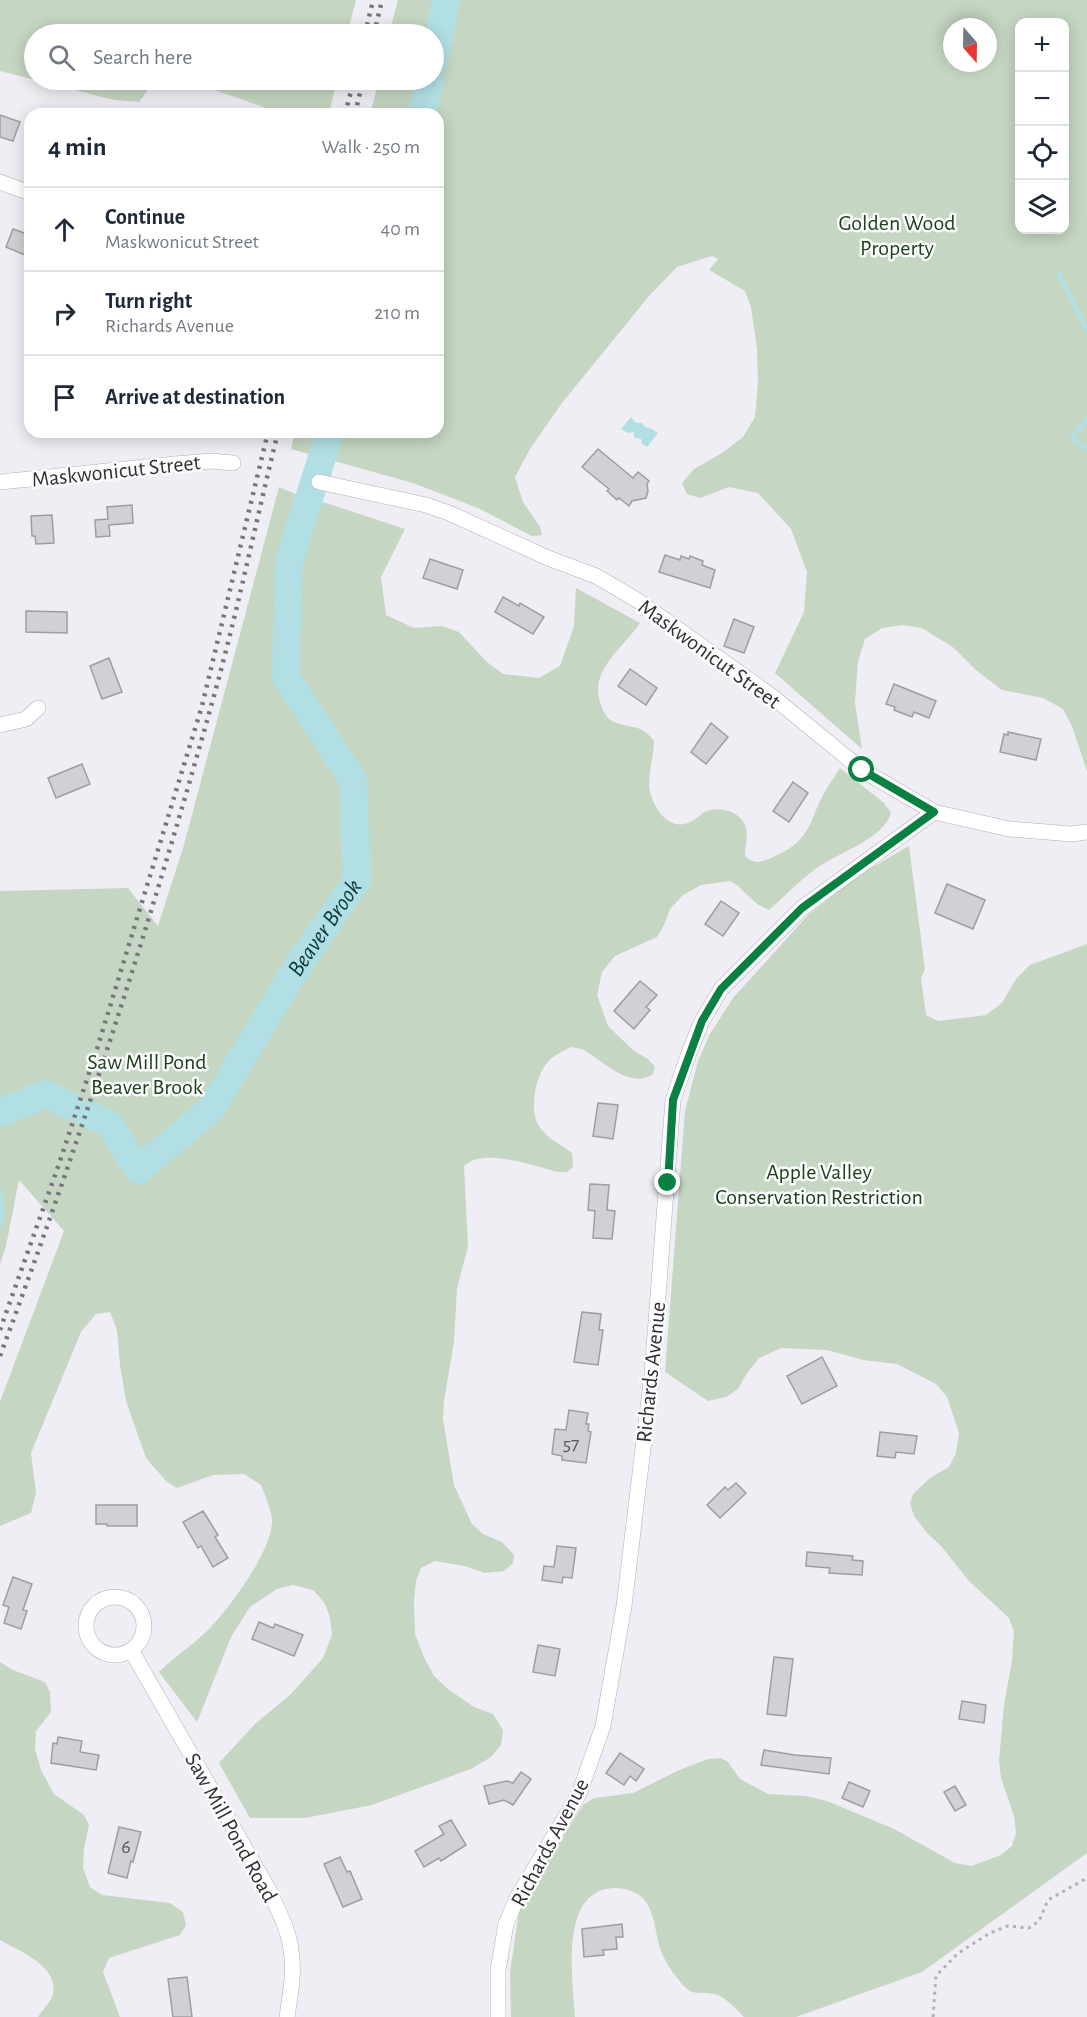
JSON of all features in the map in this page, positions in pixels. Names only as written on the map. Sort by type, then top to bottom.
[{"type":"street","points":[[0,182],[24,191]]},
{"type":"street","name":"Maskwonicut Street","points":[[0,482],[211,461],[233,463]]},
{"type":"street","name":"Maskwonicut Street","points":[[319,482],[434,508],[548,558],[596,576],[637,600],[773,697],[862,770],[934,812],[1009,829],[1072,834],[1087,832]]},
{"type":"street","points":[[0,725],[26,718],[38,708]]},
{"type":"street","name":"Richards Avenue","points":[[498,2017],[498,1970],[506,1924],[517,1898],[579,1794],[603,1726],[624,1606],[652,1374],[673,1100],[689,1053],[702,1021],[721,989],[802,908],[934,812]]},
{"type":"street","name":"Saw Mill Pond Road","points":[[131,1650],[259,1872],[284,1922],[291,1950],[292,1974],[287,2017]]},
{"type":"path","points":[[933,2017],[936,1976],[957,1954],[990,1933],[1008,1926],[1029,1928],[1039,1921],[1048,1900],[1087,1878]]},
{"type":"green space","points":[[0,0],[356,0],[350,24],[24,24],[24,77],[0,71]]},
{"type":"green space","name":"Golden Wood Property","points":[[398,0],[1087,0],[1087,771],[1072,726],[1063,709],[1043,698],[1002,690],[976,670],[954,648],[922,628],[903,625],[882,628],[865,639],[858,661],[855,703],[862,749],[775,673],[804,612],[807,572],[791,529],[758,493],[729,487],[700,498],[687,494],[682,483],[694,469],[722,453],[743,437],[755,417],[758,383],[757,349],[751,307],[745,291],[709,270],[718,259],[712,256],[677,267],[649,296],[562,403],[530,449],[515,477],[523,502],[540,527],[542,535],[532,536],[478,508],[413,483],[291,449],[294,438],[444,438],[444,108],[372,108],[376,90],[444,90],[444,24],[392,24]]},
{"type":"green space","points":[[74,90],[148,90],[139,102],[114,100]]},
{"type":"green space","points":[[215,90],[335,90],[330,108],[266,108]]},
{"type":"green space","name":"Saw Mill Pond Beaver Brook","points":[[279,487],[315,502],[317,500],[405,529],[381,577],[386,615],[414,628],[442,626],[459,632],[487,662],[503,674],[539,678],[560,666],[574,626],[576,588],[640,623],[605,667],[598,687],[599,698],[609,719],[640,729],[654,741],[649,780],[650,792],[660,813],[671,822],[684,824],[705,812],[718,809],[736,814],[744,822],[746,828],[745,856],[757,862],[764,861],[785,851],[802,837],[840,768],[884,803],[891,813],[879,831],[814,870],[769,910],[757,904],[730,881],[701,885],[683,895],[670,909],[657,937],[615,956],[602,972],[597,995],[608,1026],[655,1067],[653,1074],[635,1079],[617,1072],[584,1050],[571,1047],[547,1063],[539,1076],[534,1112],[542,1131],[572,1153],[573,1167],[567,1172],[496,1158],[483,1158],[464,1166],[468,1246],[457,1289],[454,1342],[443,1419],[454,1485],[472,1524],[483,1534],[502,1542],[514,1555],[513,1563],[504,1571],[485,1573],[465,1566],[435,1561],[421,1568],[416,1581],[414,1601],[415,1634],[434,1676],[474,1707],[493,1714],[503,1730],[501,1745],[491,1757],[471,1769],[372,1805],[305,1818],[250,1818],[219,1763],[255,1724],[291,1694],[323,1658],[332,1635],[330,1617],[324,1602],[313,1590],[293,1585],[277,1589],[250,1607],[231,1637],[197,1722],[159,1672],[208,1630],[238,1594],[265,1547],[272,1520],[261,1485],[244,1474],[213,1475],[177,1488],[167,1482],[146,1458],[126,1401],[117,1330],[110,1312],[96,1314],[81,1332],[31,1453],[36,1493],[31,1513],[0,1526],[0,1402],[64,1231],[19,1180],[6,1246],[0,1264],[0,891],[128,888],[158,926],[184,845]]},
{"type":"green space","name":"Apple Valley Conservation Restriction","points":[[909,846],[925,969],[921,978],[926,1015],[938,1021],[986,1015],[1002,1003],[1016,979],[1030,965],[1087,944],[1087,1853],[922,1972],[796,2017],[744,2017],[720,1996],[690,1991],[677,1978],[665,1960],[651,1911],[646,1902],[632,1891],[619,1888],[596,1893],[584,1904],[577,1920],[573,1939],[572,1982],[575,2017],[511,2017],[510,1972],[519,1912],[530,1890],[583,1805],[594,1798],[633,1793],[677,1771],[708,1759],[721,1758],[728,1762],[740,1779],[768,1794],[806,1796],[827,1801],[894,1829],[955,1863],[971,1866],[1001,1855],[1012,1846],[1016,1833],[1014,1816],[1001,1778],[999,1761],[1014,1631],[1009,1618],[969,1581],[941,1546],[927,1533],[914,1516],[910,1503],[913,1494],[930,1478],[949,1467],[956,1453],[959,1433],[947,1397],[936,1384],[897,1364],[863,1360],[827,1350],[781,1348],[759,1358],[738,1389],[726,1397],[708,1401],[665,1372],[685,1111],[698,1061],[710,1034],[733,998],[808,915],[859,875]]},
{"type":"green space","points":[[0,1662],[13,1670],[45,1682],[50,1692],[51,1712],[36,1731],[35,1749],[41,1770],[54,1794],[84,1815],[89,1825],[83,1868],[90,1887],[102,1895],[170,1903],[183,1912],[186,1925],[180,1935],[109,1958],[103,1972],[120,2017],[38,2017],[53,1994],[50,1975],[36,1961],[0,1940]]},
{"type":"water","points":[[631,417],[636,423],[642,423],[645,427],[658,433],[647,447],[642,444],[641,439],[634,437],[634,432],[628,433],[621,429]]},
{"type":"water","points":[[0,1184],[4,1208],[0,1231]]},
{"type":"building","points":[[0,115],[20,122],[13,141],[0,137]]},
{"type":"building","points":[[13,229],[24,233],[24,254],[6,247]]},
{"type":"building","points":[[598,449],[633,478],[638,472],[649,481],[646,498],[632,501],[629,506],[619,498],[617,500],[607,491],[609,489],[582,467]]},
{"type":"building","points":[[132,505],[133,523],[109,525],[110,536],[96,537],[95,520],[108,519],[107,507]]},
{"type":"building","points":[[52,515],[54,543],[36,544],[35,536],[32,536],[31,516]]},
{"type":"building","points":[[665,555],[680,560],[681,556],[689,559],[690,556],[703,561],[702,565],[715,570],[710,588],[659,572]]},
{"type":"building","points":[[430,559],[463,570],[457,589],[423,578]]},
{"type":"building","points":[[503,597],[519,606],[520,603],[544,617],[533,634],[495,612]]},
{"type":"building","points":[[26,611],[67,612],[67,633],[26,632]]},
{"type":"building","points":[[734,619],[754,627],[744,653],[724,646]]},
{"type":"building","points":[[109,658],[122,692],[102,699],[90,666]]},
{"type":"building","points":[[630,669],[657,688],[646,705],[618,686]]},
{"type":"building","points":[[894,684],[936,701],[929,718],[914,712],[912,717],[886,704]]},
{"type":"building","points":[[711,723],[728,737],[706,764],[691,752]]},
{"type":"building","points":[[1008,732],[1041,739],[1036,760],[1000,752],[1004,734],[1008,735]]},
{"type":"building","points":[[82,764],[90,784],[56,798],[48,778]]},
{"type":"building","points":[[793,782],[808,793],[789,822],[773,811]]},
{"type":"building","points":[[947,884],[985,900],[973,929],[935,913]]},
{"type":"building","points":[[721,901],[739,913],[723,936],[705,924]]},
{"type":"building","points":[[640,981],[657,995],[646,1007],[650,1010],[634,1029],[614,1011]]},
{"type":"building","points":[[598,1103],[618,1105],[613,1139],[593,1136]]},
{"type":"building","points":[[590,1184],[609,1185],[607,1210],[615,1211],[612,1239],[593,1238],[595,1211],[588,1210]]},
{"type":"building","points":[[582,1312],[601,1314],[599,1330],[603,1330],[598,1365],[574,1362]]},
{"type":"building","points":[[822,1357],[837,1386],[802,1404],[787,1376]]},
{"type":"building","points":[[569,1410],[588,1413],[586,1424],[589,1424],[588,1431],[591,1432],[586,1463],[562,1460],[562,1456],[552,1454],[555,1429],[566,1430]]},
{"type":"building","points":[[880,1432],[917,1436],[914,1454],[896,1452],[895,1458],[877,1456]]},
{"type":"building","points":[[736,1483],[746,1493],[720,1518],[707,1505],[725,1487],[728,1490]]},
{"type":"building","points":[[96,1505],[137,1505],[137,1526],[96,1524]]},
{"type":"building","points":[[203,1511],[218,1535],[215,1537],[228,1558],[213,1567],[201,1546],[198,1548],[183,1522]]},
{"type":"building","points":[[557,1546],[576,1548],[572,1578],[563,1577],[562,1583],[542,1580],[544,1566],[554,1567]]},
{"type":"building","points":[[807,1552],[853,1556],[852,1560],[863,1561],[862,1575],[829,1573],[830,1568],[806,1566]]},
{"type":"building","points":[[13,1577],[32,1584],[23,1610],[27,1611],[21,1629],[4,1623],[9,1607],[3,1605]]},
{"type":"building","points":[[259,1622],[273,1628],[275,1624],[303,1635],[294,1656],[252,1639]]},
{"type":"building","points":[[538,1645],[560,1649],[555,1676],[533,1672]]},
{"type":"building","points":[[774,1657],[793,1659],[786,1716],[767,1714]]},
{"type":"building","points":[[962,1701],[986,1705],[984,1723],[959,1719]]},
{"type":"building","points":[[58,1737],[82,1741],[80,1752],[99,1755],[96,1770],[51,1763],[53,1743],[57,1744]]},
{"type":"building","points":[[764,1750],[831,1758],[829,1774],[761,1765]]},
{"type":"building","points":[[620,1753],[644,1769],[636,1781],[630,1776],[624,1785],[606,1773]]},
{"type":"building","points":[[521,1772],[531,1779],[513,1805],[504,1800],[489,1804],[484,1786],[507,1781],[513,1783]]},
{"type":"building","points":[[849,1782],[870,1791],[863,1807],[842,1798]]},
{"type":"building","points":[[955,1786],[966,1805],[955,1811],[944,1792]]},
{"type":"building","points":[[451,1820],[466,1845],[441,1861],[439,1858],[424,1867],[415,1851],[444,1834],[439,1826]]},
{"type":"building","points":[[119,1827],[141,1832],[127,1878],[108,1873]]},
{"type":"building","points":[[340,1857],[347,1872],[350,1871],[362,1899],[343,1907],[324,1864]]},
{"type":"building","points":[[622,1924],[623,1937],[616,1937],[617,1949],[603,1950],[604,1955],[584,1957],[582,1929]]},
{"type":"building","points":[[187,1977],[192,2017],[173,2017],[168,1979]]},
{"type":"waterway","name":"Beaver Brook","points":[[441,24],[446,0]]},
{"type":"waterway","name":"Beaver Brook","points":[[423,108],[428,90]]},
{"type":"waterway","points":[[1059,273],[1087,330]]},
{"type":"waterway","points":[[1087,419],[1072,438],[1087,449]]},
{"type":"waterway","name":"Beaver Brook","points":[[87,1114],[110,1124],[138,1170],[211,1109],[297,967],[357,880],[353,780],[286,677],[289,562],[328,438]]},
{"type":"waterway","name":"Beaver Brook","points":[[0,1113],[45,1094],[68,1105]]},
{"type":"railway","points":[[367,24],[373,0]]},
{"type":"railway","points":[[376,24],[382,0]]},
{"type":"railway","points":[[347,108],[351,90]]},
{"type":"railway","points":[[356,108],[361,90]]},
{"type":"railway","points":[[0,1330],[97,1049],[202,706],[267,438]]},
{"type":"railway","points":[[0,1356],[85,1116],[163,873],[219,676],[277,438]]},
{"type":"route","points":[[668,1183],[673,1100],[702,1021],[721,989],[802,908],[934,812],[862,770]]}]
